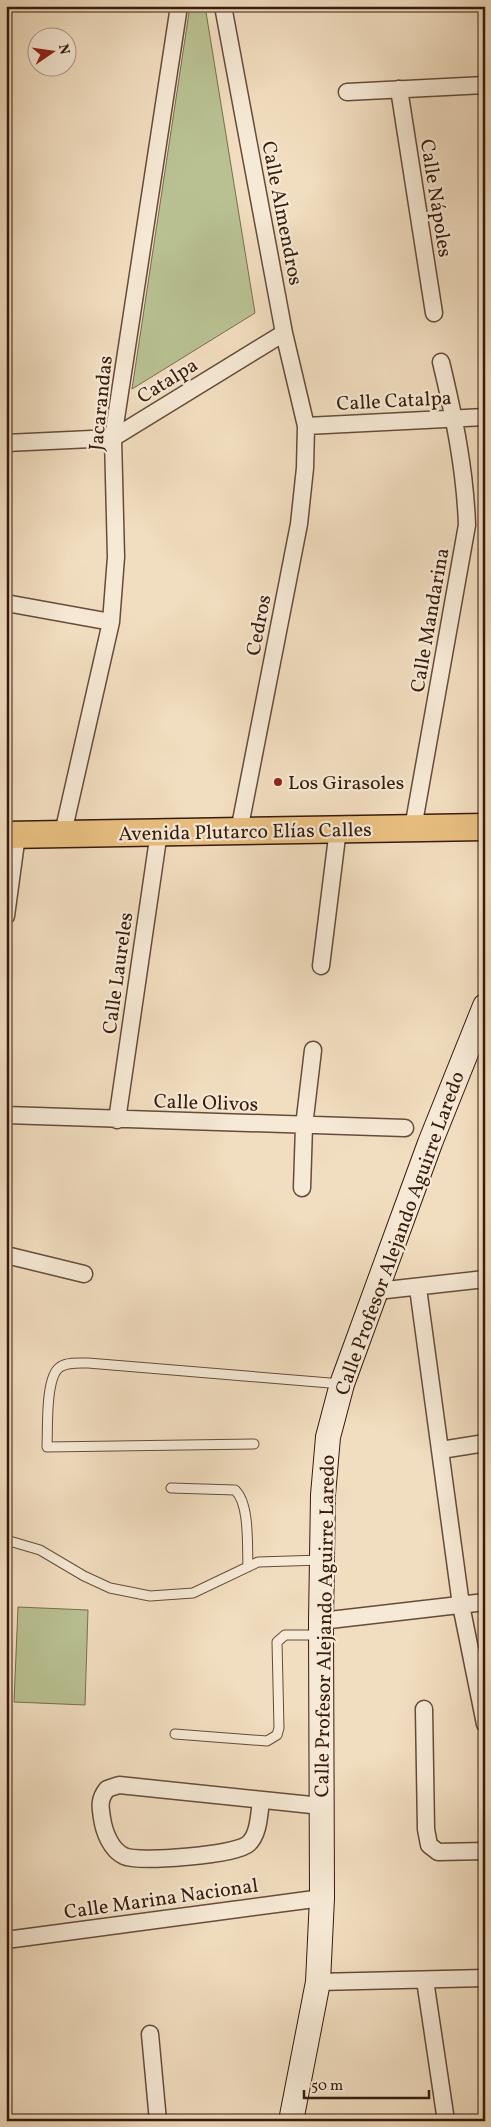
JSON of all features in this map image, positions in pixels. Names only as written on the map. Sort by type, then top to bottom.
[{"type":"main road","name":"Avenida Plutarco Elías Calles","points":[[12,835],[485,827]]},
{"type":"street","name":"Jacarandas","points":[[63,834],[111,622],[116,557],[113,438],[178,6]]},
{"type":"street","name":"Calle Almendros","points":[[223,6],[284,333],[306,426]]},
{"type":"street","points":[[347,92],[485,85]]},
{"type":"street","name":"Calle Nápoles","points":[[399,89],[434,313]]},
{"type":"street","name":"Catalpa","points":[[6,443],[113,438],[284,333]]},
{"type":"street","name":"Calle Mandarina","points":[[413,828],[467,525],[466,490],[455,418],[441,362]]},
{"type":"street","name":"Calle Catalpa","points":[[306,426],[485,418]]},
{"type":"street","name":"Cedros","points":[[239,830],[299,524],[305,468],[306,426]]},
{"type":"street","points":[[6,603],[111,622]]},
{"type":"street","points":[[321,966],[338,829]]},
{"type":"street","name":"Calle Laureles","points":[[117,1120],[159,832]]},
{"type":"street","points":[[6,916],[12,835]]},
{"type":"street","name":"Calle Profesor Alejando Aguirre Laredo","points":[[290,2121],[318,1982],[322,1898],[320,1628],[328,1437],[342,1384],[430,1143],[485,1006]]},
{"type":"street","points":[[302,1188],[304,1126],[313,1050]]},
{"type":"street","name":"Calle Olivos","points":[[6,1115],[405,1128]]},
{"type":"street","points":[[6,1255],[84,1274]]},
{"type":"street","points":[[377,1291],[418,1288],[485,1279]]},
{"type":"street","points":[[418,1288],[461,1605],[485,1724]]},
{"type":"street","points":[[441,1450],[485,1443]]},
{"type":"street","points":[[320,1628],[485,1602]]},
{"type":"street","points":[[424,1709],[426,1829],[429,1845],[438,1852],[485,1851]]},
{"type":"street","points":[[261,1800],[255,1834],[249,1844],[238,1850],[185,1857],[141,1858],[125,1857],[113,1848],[103,1823],[100,1802],[107,1789],[119,1785],[320,1806]]},
{"type":"street","name":"Calle Marina Nacional","points":[[6,1940],[322,1898]]},
{"type":"street","points":[[318,1982],[485,1978]]},
{"type":"street","points":[[424,1980],[446,2121]]},
{"type":"street","points":[[150,2034],[158,2121]]},
{"type":"lane","points":[[254,1444],[47,1447],[50,1389],[54,1373],[60,1367],[68,1364],[88,1363],[342,1384]]},
{"type":"lane","points":[[171,1488],[234,1490],[240,1495],[245,1511],[248,1567]]},
{"type":"lane","points":[[6,1540],[40,1550],[84,1576],[110,1588],[150,1596],[193,1593],[258,1562],[322,1560]]},
{"type":"lane","points":[[175,1734],[267,1740],[277,1735],[279,1728],[277,1642],[285,1635],[320,1628]]},
{"type":"green space","points":[[190,6],[205,6],[255,313],[132,389]]},
{"type":"green space","points":[[18,1607],[88,1610],[85,1705],[14,1702]]},
{"type":"place","name":"Los Girasoles","points":[[278,782]]}]
